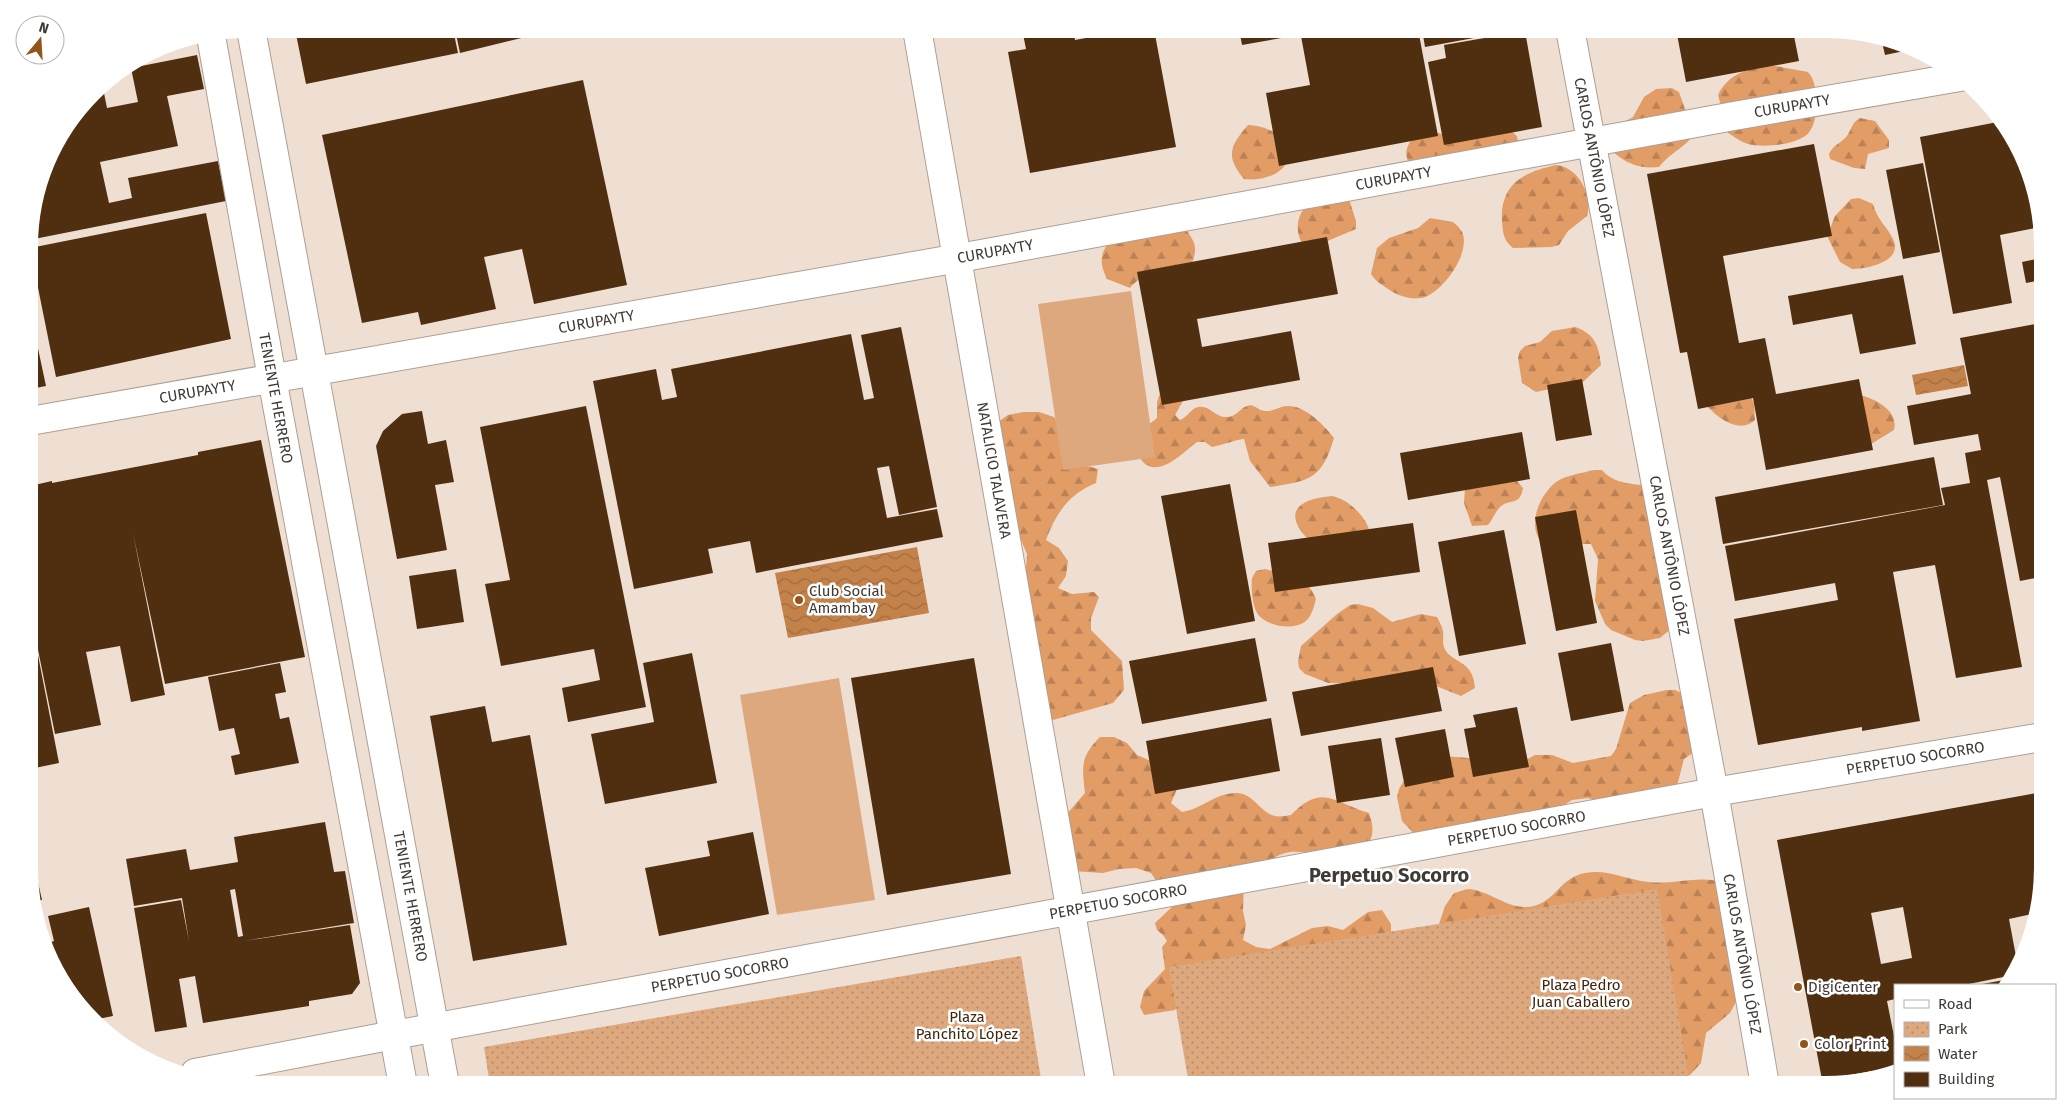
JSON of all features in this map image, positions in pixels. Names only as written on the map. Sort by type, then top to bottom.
[{"type":"street","name":"TENIENTE HERRERO","points":[[253,38],[443,1076]]},
{"type":"street","name":"NATALICIO TALAVERA","points":[[919,38],[1100,1076]]},
{"type":"street","name":"CARLOS ANTÔNIO LÓPEZ","points":[[1572,38],[1714,792],[1763,1076]]},
{"type":"street","name":"TENIENTE HERRERO","points":[[212,40],[272,378],[401,1076]]},
{"type":"street","points":[[218,80],[259,73]]},
{"type":"street","name":"CURUPAYTY","points":[[38,420],[958,258],[1590,142],[1950,79]]},
{"type":"street","points":[[335,716],[377,709]]},
{"type":"street","name":"PERPETUO SOCORRO","points":[[201,1072],[435,1027],[1714,792],[2034,738]]},
{"type":"green space","points":[[1770,65],[1808,72],[1814,82],[1816,97],[1815,120],[1810,131],[1799,140],[1763,146],[1748,144],[1728,133],[1718,95],[1733,77],[1747,70]]},
{"type":"green space","points":[[1672,88],[1679,92],[1687,115],[1697,130],[1693,136],[1659,167],[1634,165],[1623,160],[1613,152],[1613,128],[1633,117],[1644,97],[1656,89]]},
{"type":"green space","points":[[1860,118],[1875,121],[1889,140],[1889,148],[1868,154],[1865,169],[1854,168],[1830,159],[1829,154],[1846,137],[1855,122]]},
{"type":"green space","points":[[1248,125],[1266,128],[1291,143],[1286,163],[1283,168],[1273,175],[1262,179],[1244,179],[1234,164],[1232,151],[1234,145]]},
{"type":"green space","points":[[1511,131],[1517,136],[1520,152],[1410,164],[1406,153],[1413,137],[1437,133],[1453,136]]},
{"type":"green space","points":[[1556,165],[1571,171],[1582,184],[1588,200],[1587,216],[1568,231],[1559,245],[1552,247],[1513,248],[1505,239],[1503,233],[1502,208],[1505,198],[1516,182],[1524,176]]},
{"type":"green space","points":[[1859,198],[1873,204],[1895,245],[1894,252],[1890,258],[1883,262],[1852,269],[1840,262],[1827,236],[1835,216],[1851,199]]},
{"type":"green space","points":[[1349,199],[1356,221],[1356,229],[1325,242],[1302,243],[1298,232],[1298,220],[1308,205],[1321,200]]},
{"type":"green space","points":[[1430,218],[1453,222],[1461,230],[1464,242],[1459,261],[1447,280],[1432,293],[1420,298],[1401,296],[1374,279],[1371,274],[1377,248],[1389,238],[1418,228]]},
{"type":"green space","points":[[1183,225],[1195,249],[1191,266],[1149,275],[1130,288],[1107,279],[1102,266],[1102,256],[1114,235]]},
{"type":"green space","points":[[1131,291],[1155,457],[1063,470],[1038,304]]},
{"type":"green space","points":[[1575,327],[1587,333],[1595,342],[1601,365],[1583,382],[1536,392],[1522,383],[1518,358],[1520,351],[1525,346],[1540,342],[1552,331]]},
{"type":"green space","points":[[1162,387],[1183,401],[1175,415],[1180,420],[1195,408],[1200,407],[1208,408],[1222,417],[1233,416],[1249,405],[1265,411],[1287,406],[1301,409],[1325,427],[1334,438],[1325,462],[1319,470],[1305,480],[1270,487],[1250,461],[1244,439],[1212,447],[1205,442],[1197,442],[1164,465],[1157,467],[1149,466],[1142,461],[1135,449],[1138,433],[1157,418],[1157,402]]},
{"type":"green space","points":[[1748,389],[1754,404],[1755,420],[1749,424],[1742,426],[1728,422],[1715,414],[1705,403]]},
{"type":"green space","points":[[1860,395],[1873,399],[1885,407],[1890,412],[1895,423],[1894,430],[1868,446]]},
{"type":"green space","points":[[1023,412],[1039,412],[1054,417],[1084,465],[1098,469],[1096,483],[1071,499],[1054,521],[1046,540],[1059,548],[1068,561],[1066,576],[1058,588],[1072,594],[1094,592],[1099,597],[1091,618],[1091,630],[1122,661],[1124,690],[1113,703],[1053,720],[1037,713],[1012,596],[1026,569],[1027,554],[1021,540],[1011,527],[995,424],[1008,415]]},
{"type":"green space","points":[[1602,470],[1613,479],[1619,481],[1653,486],[1678,623],[1660,638],[1643,641],[1635,640],[1611,630],[1605,624],[1595,601],[1598,559],[1591,544],[1543,544],[1538,537],[1535,529],[1535,520],[1544,495],[1556,482],[1575,474]]},
{"type":"green space","points":[[1516,480],[1523,488],[1519,498],[1503,504],[1488,525],[1472,526],[1464,503],[1465,488]]},
{"type":"green space","points":[[1332,496],[1344,500],[1355,508],[1367,524],[1369,529],[1361,542],[1312,543],[1302,533],[1295,516],[1297,510],[1309,501]]},
{"type":"green space","points":[[1265,569],[1302,580],[1312,591],[1316,599],[1312,613],[1302,624],[1280,626],[1266,621],[1257,613],[1252,596],[1252,578],[1256,571]]},
{"type":"green space","points":[[1358,604],[1373,608],[1392,622],[1421,614],[1437,617],[1443,631],[1444,647],[1451,656],[1470,671],[1475,688],[1461,696],[1431,684],[1328,683],[1305,674],[1299,668],[1298,661],[1301,646],[1337,614],[1350,605]]},
{"type":"green space","points":[[839,678],[875,900],[777,915],[740,695]]},
{"type":"green space","points":[[1675,690],[1688,696],[1697,750],[1684,759],[1676,790],[1619,808],[1588,798],[1572,800],[1558,809],[1419,839],[1402,821],[1397,797],[1407,775],[1442,756],[1522,762],[1535,755],[1552,755],[1573,763],[1611,756],[1616,749],[1630,703],[1644,695]]},
{"type":"green space","points":[[1100,737],[1114,737],[1127,743],[1137,755],[1151,761],[1177,789],[1171,803],[1182,812],[1196,808],[1215,798],[1236,793],[1247,796],[1269,814],[1277,816],[1291,815],[1311,799],[1320,797],[1329,798],[1369,813],[1372,826],[1371,837],[1367,846],[1358,854],[1349,858],[1338,858],[1304,852],[1282,854],[1244,881],[1243,911],[1246,925],[1243,940],[1256,947],[1270,949],[1312,928],[1328,926],[1343,930],[1368,912],[1382,910],[1391,924],[1391,939],[1435,936],[1445,906],[1454,893],[1467,889],[1477,890],[1512,905],[1527,907],[1543,902],[1571,879],[1587,873],[1605,873],[1659,883],[1706,879],[1725,883],[1744,987],[1730,1013],[1706,1033],[1701,1063],[1690,1075],[1686,1076],[1658,1076],[1188,990],[1175,1010],[1144,1015],[1140,1007],[1144,991],[1165,969],[1162,947],[1167,941],[1157,930],[1155,923],[1173,906],[1151,873],[1136,868],[1119,869],[1103,873],[1072,871],[1065,816],[1085,793],[1084,762],[1093,744]]},
{"type":"green space","name":"Plaza Pedro Juan Caballero","points":[[1657,889],[1688,1076],[1187,1076],[1169,967]]},
{"type":"green space","name":"Plaza Panchito López","points":[[1021,956],[1041,1076],[489,1076],[484,1047]]},
{"type":"water","points":[[1964,365],[1968,386],[1916,395],[1912,375]]},
{"type":"water","points":[[917,547],[929,613],[788,638],[775,573]]},
{"type":"building","points":[[297,38],[455,38],[458,53],[306,84]]},
{"type":"building","points":[[457,38],[522,38],[460,53]]},
{"type":"building","points":[[1024,38],[1075,38],[1075,40],[1086,38],[1156,38],[1176,147],[1030,173],[1008,52],[1026,49]]},
{"type":"building","points":[[1241,38],[1281,38],[1242,45]]},
{"type":"building","points":[[1301,38],[1420,38],[1438,136],[1279,166],[1266,93],[1310,85]]},
{"type":"building","points":[[1424,38],[1474,38],[1425,47]]},
{"type":"building","points":[[1484,38],[1526,38],[1542,127],[1444,145],[1428,62],[1446,58],[1444,45]]},
{"type":"building","points":[[1678,38],[1794,38],[1799,61],[1686,82]]},
{"type":"building","points":[[1883,46],[1901,52],[1885,55]]},
{"type":"building","points":[[197,55],[204,89],[167,96],[178,146],[100,162],[109,203],[132,198],[128,178],[218,161],[226,201],[38,238],[41,205],[53,166],[65,141],[80,119],[104,93],[107,108],[138,102],[132,72],[139,66]]},
{"type":"building","points":[[583,80],[627,285],[534,304],[522,249],[484,257],[496,309],[421,325],[418,312],[362,323],[322,135]]},
{"type":"building","points":[[1993,123],[2006,141],[2018,166],[2030,205],[2033,228],[2000,235],[2012,303],[1953,314],[1920,137]]},
{"type":"building","points":[[1814,144],[1832,236],[1723,256],[1739,343],[1765,338],[1776,394],[1859,379],[1873,450],[1766,470],[1753,398],[1698,409],[1687,352],[1680,353],[1647,174]]},
{"type":"building","points":[[1923,163],[1940,252],[1903,259],[1886,170]]},
{"type":"building","points":[[206,213],[231,339],[56,377],[38,288],[38,246]]},
{"type":"building","points":[[1327,237],[1338,294],[1197,319],[1202,347],[1291,331],[1300,380],[1162,405],[1137,272]]},
{"type":"building","points":[[2034,259],[2034,281],[2026,283],[2022,262]]},
{"type":"building","points":[[1903,275],[1916,344],[1860,354],[1852,314],[1793,325],[1788,296]]},
{"type":"building","points":[[2034,324],[2034,578],[2020,581],[2000,477],[1987,480],[2022,667],[1956,678],[1935,565],[1893,572],[1920,721],[1862,731],[1862,727],[1758,745],[1734,619],[1838,600],[1835,583],[1735,601],[1725,546],[1945,505],[1941,488],[1970,483],[1965,453],[1981,450],[1978,434],[1914,445],[1907,406],[1971,394],[1960,338]]},
{"type":"building","points":[[901,327],[937,507],[899,515],[889,466],[877,468],[887,518],[937,509],[943,537],[756,573],[750,541],[708,549],[713,573],[634,589],[593,381],[656,369],[662,400],[677,397],[671,369],[851,334],[864,400],[874,398],[861,335]]},
{"type":"building","points":[[38,348],[46,386],[38,388]]},
{"type":"building","points":[[1582,379],[1592,435],[1556,441],[1547,385]]},
{"type":"building","points":[[586,406],[646,707],[568,722],[562,688],[600,680],[594,649],[501,666],[485,584],[510,580],[480,427]]},
{"type":"building","points":[[422,411],[428,444],[446,440],[454,482],[435,485],[447,550],[397,559],[376,446],[383,431],[402,414]]},
{"type":"building","points":[[1522,432],[1530,479],[1408,500],[1400,453]]},
{"type":"building","points":[[261,440],[305,657],[165,684],[133,533],[165,695],[131,702],[120,646],[86,652],[101,725],[55,734],[38,650],[38,484],[198,455],[198,452]]},
{"type":"building","points":[[1934,457],[1943,505],[1723,544],[1715,497]]},
{"type":"building","points":[[1230,484],[1255,621],[1187,634],[1161,496]]},
{"type":"building","points":[[1576,510],[1597,623],[1556,631],[1535,517]]},
{"type":"building","points":[[1413,523],[1420,572],[1275,592],[1268,543]]},
{"type":"building","points":[[1504,530],[1526,644],[1459,656],[1438,542]]},
{"type":"building","points":[[456,569],[464,622],[417,629],[409,576]]},
{"type":"building","points":[[1255,638],[1267,701],[1142,724],[1129,661]]},
{"type":"building","points":[[1611,643],[1624,711],[1571,721],[1558,653]]},
{"type":"building","points":[[692,653],[717,783],[605,804],[591,734],[654,722],[643,663]]},
{"type":"building","points":[[38,655],[59,763],[38,767]]},
{"type":"building","points":[[974,658],[1011,874],[887,895],[851,678]]},
{"type":"building","points":[[280,663],[286,692],[275,694],[280,719],[289,717],[299,763],[235,775],[231,756],[240,754],[234,728],[219,731],[208,677]]},
{"type":"building","points":[[1433,667],[1442,711],[1301,736],[1292,692]]},
{"type":"building","points":[[485,706],[492,742],[530,735],[567,945],[473,961],[430,716]]},
{"type":"building","points":[[1517,707],[1529,767],[1473,777],[1464,729],[1476,727],[1473,715]]},
{"type":"building","points":[[1271,718],[1280,771],[1155,794],[1146,741]]},
{"type":"building","points":[[1445,729],[1454,777],[1405,787],[1395,738]]},
{"type":"building","points":[[1381,738],[1390,795],[1337,803],[1328,746]]},
{"type":"building","points":[[2034,793],[2034,869],[2030,909],[2028,915],[2009,919],[2015,953],[2003,977],[1969,984],[1894,984],[1894,999],[1887,1001],[1894,1036],[1894,1064],[1848,1075],[1821,1076],[1777,840]],"holes":[[[1903,907],[1912,958],[1881,964],[1871,913]]]},
{"type":"building","points":[[325,822],[334,872],[345,871],[354,923],[244,941],[350,925],[360,983],[352,994],[309,1001],[309,1006],[203,1023],[195,976],[179,979],[187,1027],[155,1032],[134,908],[181,900],[189,941],[182,898],[134,906],[126,859],[186,849],[190,870],[238,862],[234,837]],"holes":[[[235,889],[243,936],[238,937],[230,890]]]},
{"type":"building","points":[[753,832],[769,914],[659,936],[645,868],[710,856],[707,841]]},
{"type":"building","points":[[38,882],[42,900],[40,900]]},
{"type":"building","points":[[89,907],[113,1016],[101,1018],[80,995],[65,973],[51,942],[54,941],[48,916]]},
{"type":"building","points":[[2000,981],[1998,984],[1982,984]]},
{"type":"place","name":"Club Social Amambay","points":[[799,600]]},
{"type":"place","name":"DigiCenter","points":[[1798,987]]},
{"type":"place","name":"Color Print","points":[[1804,1044]]},
{"type":"district","name":"Perpetuo Socorro","points":[[1389,875]]}]
